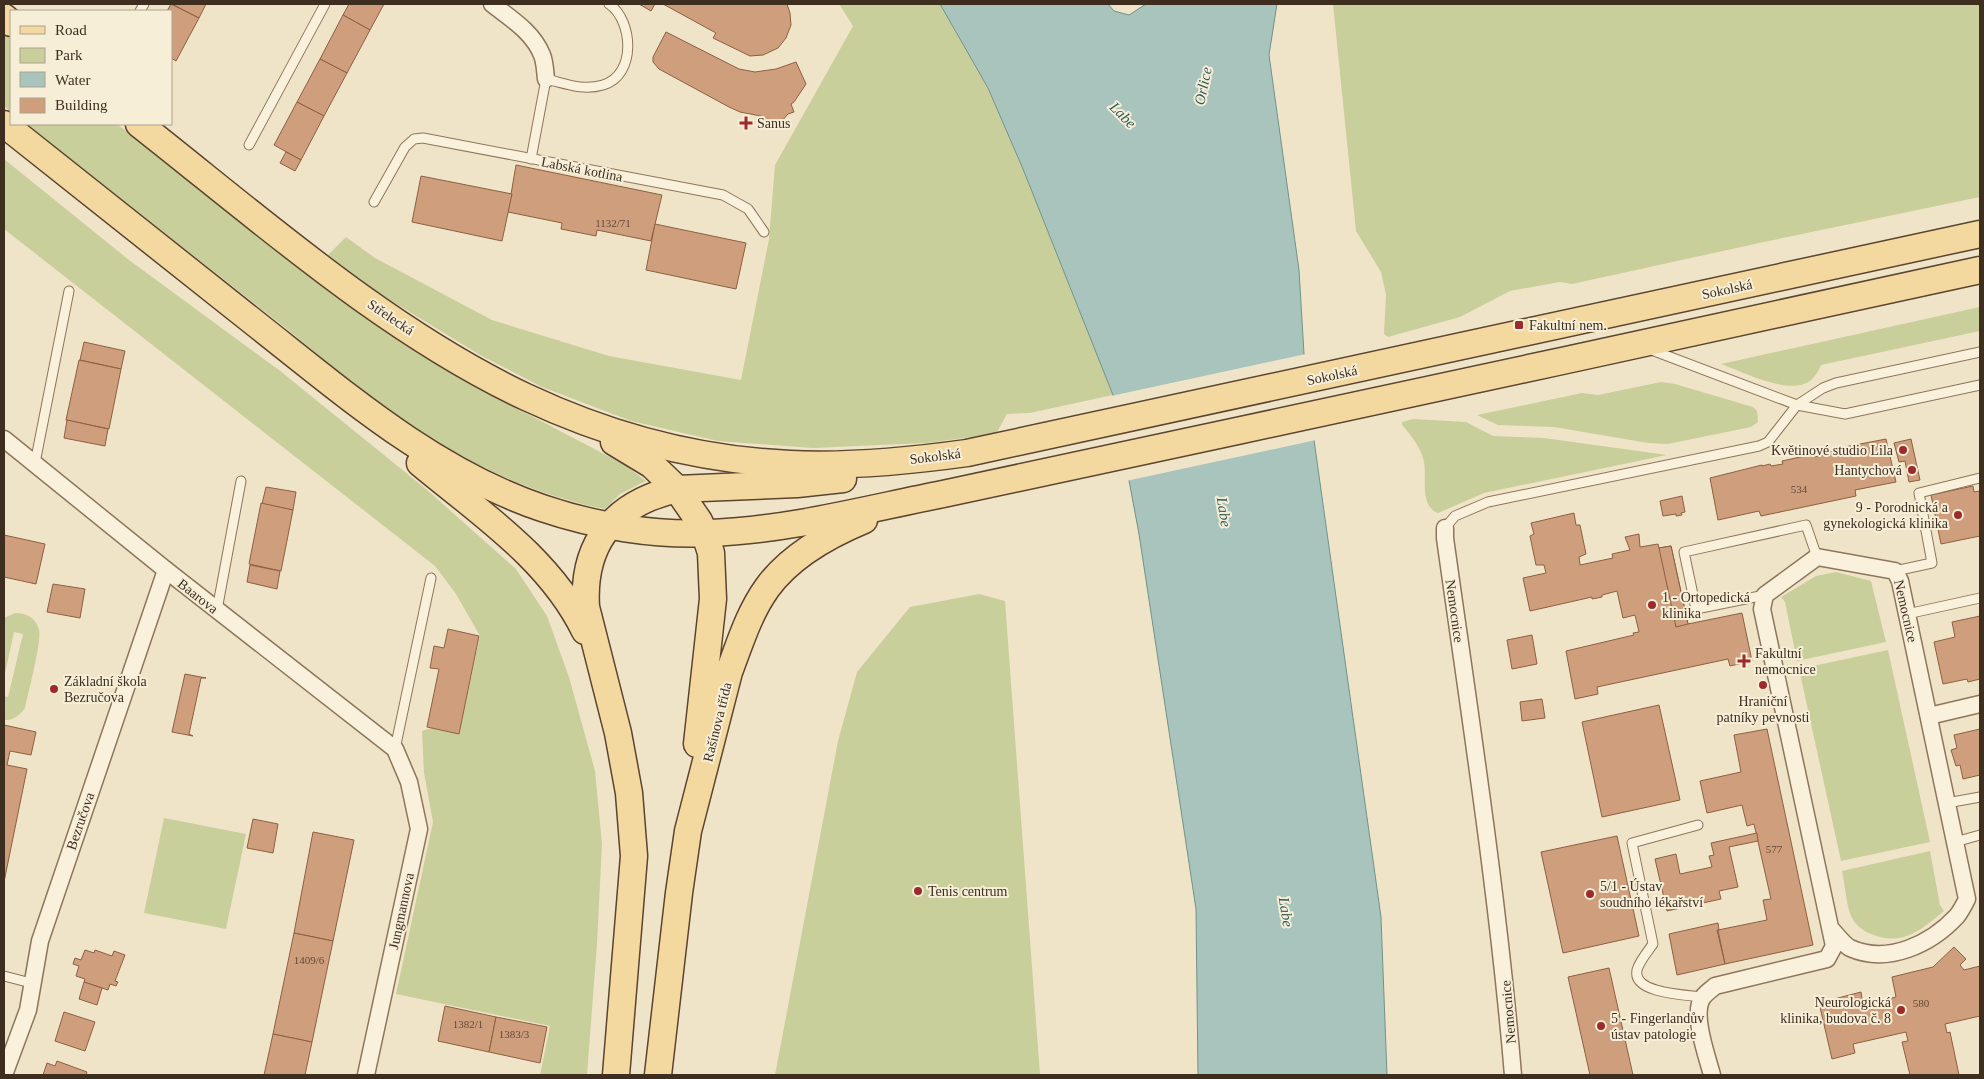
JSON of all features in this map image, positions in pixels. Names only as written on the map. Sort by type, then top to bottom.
[{"type":"main road","points":[[4,124],[350,398],[412,443],[481,483],[543,508],[610,526],[652,531],[705,534],[768,528],[955,491],[1361,405],[1980,270]]},
{"type":"main road","name":"Střelecká","points":[[140,125],[322,268],[372,304],[458,360],[525,396],[561,412],[640,440],[678,448]]},
{"type":"main road","name":"Sokolská","points":[[678,448],[750,461],[824,465],[900,461],[967,453],[1980,234]]},
{"type":"main road","points":[[525,396],[639,456],[665,476],[678,489],[692,509],[705,534],[712,560],[714,600],[688,831]]},
{"type":"main road","points":[[350,398],[413,457],[524,550],[554,581],[578,618],[602,674]]},
{"type":"main road","points":[[616,1075],[634,856],[630,793],[618,733],[590,630],[585,590],[587,570],[599,541],[610,526],[631,506],[647,497],[678,489],[797,484],[836,480],[892,470],[967,453]]},
{"type":"main road","name":"Rašínova třída","points":[[658,1075],[688,831],[729,672],[747,624],[767,588],[794,560],[832,535],[876,515],[955,491]]},
{"type":"street","name":"Labská kotlina","points":[[492,4],[521,26],[533,39],[542,56],[546,79]]},
{"type":"street","name":"Baarova","points":[[4,439],[166,570],[395,749]]},
{"type":"street","name":"Nemocnice","points":[[1445,528],[1494,881],[1513,1075]]},
{"type":"street","name":"Nemocnice","points":[[1817,557],[1898,576],[1955,842],[1974,900],[1938,932],[1918,946],[1897,952],[1875,955],[1849,947],[1831,929]]},
{"type":"street","points":[[1712,1075],[1698,1021],[1702,997],[1715,986],[1827,959],[1834,946],[1763,602],[1817,557]]},
{"type":"street","name":"Bezručova","points":[[4,1075],[28,1010],[31,983],[40,941],[166,570]]},
{"type":"street","points":[[1929,716],[1980,704]]},
{"type":"street","name":"Jungmannova","points":[[366,1075],[419,829],[409,782],[395,749]]},
{"type":"lane","points":[[249,145],[325,4]]},
{"type":"lane","points":[[546,79],[584,88],[606,84],[617,77],[625,64],[628,47],[626,28],[617,9],[609,4]]},
{"type":"lane","name":"Labská kotlina","points":[[546,79],[531,159],[723,195],[748,209],[764,232]]},
{"type":"lane","points":[[374,202],[405,147],[414,139],[423,138],[531,159]]},
{"type":"lane","points":[[35,463],[69,291]]},
{"type":"lane","points":[[1637,345],[1797,405],[1845,414],[1980,386]]},
{"type":"lane","name":"Nemocnice","points":[[1445,528],[1455,516],[1488,502],[1759,446],[1768,442],[1797,405],[1823,388],[1836,383],[1980,352]]},
{"type":"lane","points":[[1898,576],[1932,562],[1919,492],[1980,478]]},
{"type":"lane","points":[[217,610],[241,481]]},
{"type":"lane","points":[[1763,602],[1696,609],[1684,552],[1806,525],[1817,557]]},
{"type":"lane","points":[[395,749],[431,578]]},
{"type":"lane","points":[[1907,614],[1980,598]]},
{"type":"lane","points":[[1947,803],[1980,797]]},
{"type":"lane","points":[[1698,825],[1632,843],[1653,944],[1637,969],[1637,976],[1644,985],[1656,991],[1702,997]]},
{"type":"lane","points":[[1955,842],[1980,836]]},
{"type":"lane","points":[[4,976],[31,983]]},
{"type":"green space","points":[[839,4],[940,4],[988,88],[1023,169],[1113,395],[1030,413],[1007,414],[996,434],[926,443],[813,448],[718,441],[631,421],[542,387],[480,355],[367,286],[326,257],[346,237],[375,258],[492,320],[609,356],[741,380],[769,239],[775,165],[853,26]]},
{"type":"green space","points":[[1333,4],[1980,4],[1980,197],[1572,284],[1560,282],[1510,291],[1460,317],[1388,337],[1384,334],[1386,295],[1381,272],[1356,231]]},
{"type":"green space","points":[[4,34],[10,39],[10,111],[4,106]]},
{"type":"green space","points":[[27,125],[118,125],[310,277],[401,342],[461,379],[625,465],[646,481],[620,494],[605,509],[545,493],[516,482],[460,455],[406,423],[338,372],[283,326]]},
{"type":"green space","points":[[4,159],[129,260],[279,370],[426,489],[516,569],[547,616],[569,677],[595,771],[602,844],[587,1075],[540,1075],[550,1026],[396,994],[433,822],[424,773],[422,731],[431,728],[459,734],[480,636],[456,594],[435,566],[4,229]]},
{"type":"green space","points":[[1980,307],[1980,331],[1821,365],[1810,381],[1801,385],[1790,386],[1766,381],[1721,364]]},
{"type":"green space","points":[[1661,382],[1675,384],[1753,407],[1757,411],[1758,422],[1751,427],[1668,444],[1648,443],[1554,427],[1498,425],[1477,415],[1582,393],[1598,395]]},
{"type":"green space","points":[[1413,419],[1466,422],[1493,436],[1544,438],[1667,455],[1484,493],[1438,513],[1428,504],[1426,498],[1425,468],[1421,452],[1402,425],[1402,422]]},
{"type":"green space","points":[[1836,572],[1871,581],[1886,642],[1797,661],[1785,602],[1781,597],[1816,576]]},
{"type":"green space","name":"Tenis centrum","points":[[979,594],[1005,601],[1040,1075],[775,1075],[838,741],[857,672],[910,607]]},
{"type":"green space","points":[[15,613],[27,615],[33,619],[39,630],[39,636],[25,708],[16,717],[4,720],[4,696],[8,697],[23,634],[14,632],[4,678],[4,618]]},
{"type":"green space","points":[[1888,650],[1930,842],[1841,861],[1799,669]]},
{"type":"green space","points":[[164,818],[246,834],[226,929],[144,913]]},
{"type":"green space","points":[[1930,851],[1940,905],[1944,911],[1919,930],[1892,939],[1868,933],[1857,925],[1849,911],[1842,871]]},
{"type":"water","points":[[940,4],[1108,4],[1114,11],[1129,15],[1146,4],[1277,4],[1269,55],[1299,270],[1304,354],[1314,440],[1381,917],[1387,1075],[1198,1075],[1196,909],[1139,534],[1113,395],[1023,169],[988,88]]},
{"type":"pier","points":[[1306,354],[1316,440],[1126,481],[1111,396]]},
{"type":"building","points":[[171,4],[199,18],[176,61],[172,59],[172,10],[168,10]]},
{"type":"building","points":[[172,4],[206,4],[199,18]]},
{"type":"building","points":[[349,4],[384,4],[370,30],[343,15]]},
{"type":"building","points":[[639,4],[655,4],[651,11]]},
{"type":"building","points":[[663,4],[787,4],[791,25],[786,38],[778,48],[763,55],[750,56],[713,38],[716,33]]},
{"type":"building","points":[[343,15],[370,30],[347,73],[320,59]]},
{"type":"building","points":[[666,32],[739,69],[755,72],[776,69],[796,62],[806,84],[791,104],[794,112],[788,114],[780,123],[771,124],[764,121],[761,116],[740,112],[729,107],[659,69],[653,62],[653,57]]},
{"type":"building","points":[[320,59],[347,73],[324,116],[297,102]]},
{"type":"building","points":[[297,102],[324,116],[301,160],[274,145]]},
{"type":"building","points":[[286,152],[301,160],[295,171],[280,163]]},
{"type":"building","points":[[516,165],[662,195],[651,241],[597,230],[596,236],[561,229],[562,223],[508,212]]},
{"type":"building","points":[[421,176],[512,194],[502,241],[412,222]]},
{"type":"building","points":[[655,224],[746,243],[736,289],[646,270]]},
{"type":"building","points":[[84,342],[125,351],[121,369],[80,360]]},
{"type":"building","points":[[79,360],[121,369],[109,429],[66,420]]},
{"type":"building","points":[[67,420],[108,429],[105,446],[64,438]]},
{"type":"building","points":[[1886,439],[1896,482],[1855,490],[1856,496],[1761,516],[1759,511],[1718,520],[1710,478],[1762,465],[1783,464],[1782,461],[1814,454],[1815,457],[1827,454],[1826,452],[1834,451],[1834,449]]},
{"type":"building","points":[[1911,439],[1920,480],[1909,482],[1905,461],[1899,462],[1894,443]]},
{"type":"building","name":"9 - Porodnická a gynekologická klinika","points":[[1973,486],[1974,492],[1980,491],[1980,536],[1941,544],[1931,495]]},
{"type":"building","points":[[266,487],[296,492],[293,510],[262,504]]},
{"type":"building","points":[[1682,496],[1685,512],[1681,513],[1682,515],[1663,516],[1660,501]]},
{"type":"building","points":[[261,503],[293,510],[281,571],[249,564]]},
{"type":"building","name":"1 - Ortopedická klinika","points":[[1574,513],[1576,525],[1580,525],[1586,554],[1579,557],[1580,565],[1613,558],[1612,554],[1630,550],[1625,537],[1639,534],[1640,547],[1658,544],[1659,548],[1671,546],[1688,624],[1742,613],[1752,661],[1730,666],[1728,659],[1597,687],[1598,694],[1575,699],[1566,651],[1634,635],[1633,633],[1639,632],[1635,615],[1623,618],[1617,591],[1602,595],[1602,597],[1592,599],[1592,597],[1530,611],[1523,578],[1546,573],[1544,565],[1536,565],[1530,536],[1534,534],[1531,523]]},
{"type":"building","points":[[4,535],[45,544],[36,584],[4,577]]},
{"type":"building","points":[[1671,546],[1688,624],[1676,627],[1659,548]]},
{"type":"building","points":[[250,565],[280,571],[277,589],[247,582]]},
{"type":"building","points":[[53,584],[85,589],[80,618],[47,612]]},
{"type":"building","points":[[1980,616],[1980,679],[1968,682],[1967,679],[1943,684],[1934,642],[1955,637],[1952,622]]},
{"type":"building","points":[[448,629],[479,636],[459,734],[427,727],[439,669],[430,668],[434,646],[444,648]]},
{"type":"building","points":[[1532,635],[1537,664],[1512,669],[1507,640]]},
{"type":"building","points":[[185,674],[206,678],[201,678],[189,734],[193,736],[172,732]]},
{"type":"building","points":[[1542,699],[1545,718],[1522,721],[1520,702]]},
{"type":"building","points":[[1659,705],[1680,800],[1602,817],[1582,722]]},
{"type":"building","points":[[4,725],[36,732],[31,755],[10,751],[7,765],[27,769],[4,882]]},
{"type":"building","points":[[1767,729],[1813,945],[1725,964],[1718,930],[1767,920],[1763,900],[1771,899],[1754,824],[1747,826],[1742,805],[1707,813],[1700,781],[1741,772],[1734,735]]},
{"type":"building","points":[[1980,729],[1980,775],[1963,779],[1960,765],[1956,766],[1951,750],[1957,748],[1954,735]]},
{"type":"building","points":[[253,819],[278,824],[273,853],[247,848]]},
{"type":"building","points":[[313,832],[354,840],[333,941],[294,933]]},
{"type":"building","points":[[1757,833],[1758,841],[1729,847],[1738,887],[1719,891],[1721,899],[1667,911],[1655,859],[1676,854],[1680,874],[1712,867],[1709,856],[1714,855],[1711,843]]},
{"type":"building","name":"5/1 - Ústav soudního lékařství","points":[[1617,836],[1639,936],[1563,953],[1541,852]]},
{"type":"building","points":[[1718,923],[1719,930],[1717,930],[1725,964],[1677,975],[1669,934]]},
{"type":"building","points":[[294,933],[333,941],[312,1042],[273,1034]]},
{"type":"building","name":"Neurologická klinika, budova č. 8","points":[[1954,947],[1966,959],[1960,965],[1964,970],[1980,966],[1980,1016],[1945,1024],[1947,1033],[1950,1032],[1959,1075],[1910,1075],[1902,1042],[1908,1041],[1906,1032],[1853,1044],[1855,1053],[1832,1059],[1819,1003],[1861,992],[1863,1005],[1896,997],[1892,977],[1933,967]]},
{"type":"building","points":[[85,950],[94,953],[95,950],[112,956],[114,951],[125,955],[115,981],[118,982],[116,986],[110,984],[108,990],[84,982],[85,979],[76,976],[79,966],[73,964],[75,958],[81,960]]},
{"type":"building","name":"5 - Fingerlandův ústav patologie","points":[[1609,968],[1633,1075],[1590,1075],[1568,977]]},
{"type":"building","points":[[84,982],[102,988],[97,1005],[79,999]]},
{"type":"building","points":[[445,1006],[496,1017],[489,1052],[438,1041]]},
{"type":"building","points":[[64,1012],[95,1022],[85,1051],[55,1041]]},
{"type":"building","points":[[496,1017],[547,1027],[540,1063],[489,1052]]},
{"type":"building","points":[[273,1034],[312,1042],[305,1075],[264,1075]]},
{"type":"building","points":[[57,1061],[87,1072],[86,1075],[43,1075],[47,1063],[55,1066]]},
{"type":"place","name":"Sanus","points":[[746,123]]},
{"type":"place","name":"Fakultní nem.","points":[[1519,325]]},
{"type":"place","name":"Květinové studio Lila","points":[[1903,450]]},
{"type":"place","name":"Hantychová","points":[[1912,470]]},
{"type":"place","name":"9 - Porodnická a gynekologická klinika","points":[[1958,515]]},
{"type":"place","name":"1 - Ortopedická klinika","points":[[1652,605]]},
{"type":"place","name":"Fakultní nemocnice","points":[[1744,661]]},
{"type":"place","name":"Hraniční patníky pevnosti","points":[[1763,685]]},
{"type":"place","name":"Základní škola Bezručova","points":[[54,689]]},
{"type":"place","name":"Tenis centrum","points":[[918,891]]},
{"type":"place","name":"5/1 - Ústav soudního lékařství","points":[[1590,894]]},
{"type":"place","name":"Neurologická klinika, budova č. 8","points":[[1901,1010]]},
{"type":"place","name":"5 - Fingerlandův ústav patologie","points":[[1601,1026]]},
{"type":"water label","name":"Orlice","points":[[1203,86]]},
{"type":"water label","name":"Labe","points":[[1123,115]]},
{"type":"water label","name":"Labe","points":[[1224,512]]},
{"type":"water label","name":"Labe","points":[[1286,912]]}]
